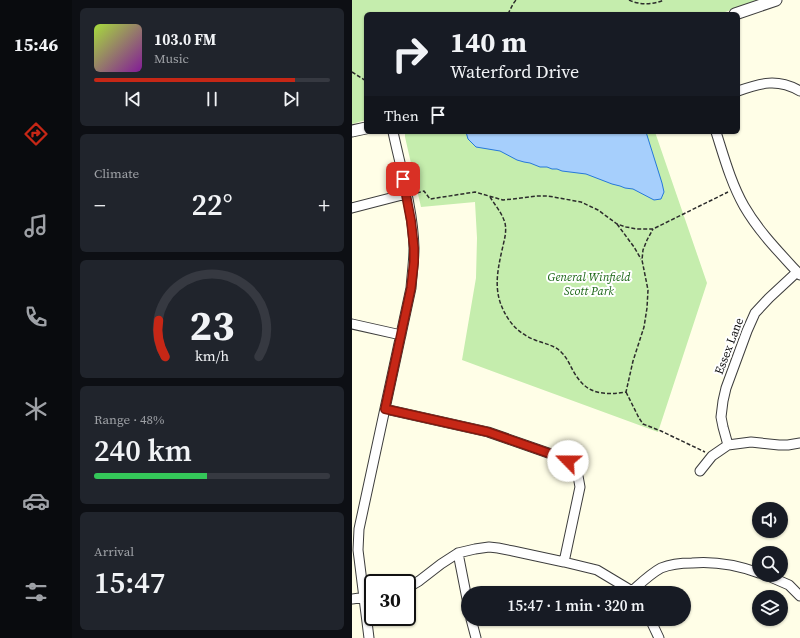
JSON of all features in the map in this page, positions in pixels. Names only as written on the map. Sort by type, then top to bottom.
[{"type":"street","points":[[740,12],[776,0]]},
{"type":"street","points":[[740,89],[754,85],[773,83],[792,86],[800,91]]},
{"type":"street","points":[[352,131],[364,128]]},
{"type":"street","points":[[364,576],[358,550],[359,529],[411,288],[414,262],[413,232],[393,134]]},
{"type":"street","points":[[717,134],[732,180],[744,206],[762,234],[799,273]]},
{"type":"street","points":[[352,208],[406,194]]},
{"type":"street","name":"Essex Lane","points":[[728,445],[721,417],[723,401],[747,331],[755,313],[769,298],[799,273]]},
{"type":"street","points":[[352,324],[401,335]]},
{"type":"street","points":[[385,409],[488,432],[568,461],[576,471],[580,487],[564,562]]},
{"type":"street","points":[[700,471],[712,456],[728,445],[751,442],[779,445],[800,443]]},
{"type":"street","points":[[416,583],[458,553],[482,548],[498,548],[602,572],[623,586]]},
{"type":"street","points":[[458,553],[464,586]]},
{"type":"street","points":[[639,586],[657,571],[670,565],[680,563],[721,563],[752,571]]},
{"type":"street","points":[[781,582],[789,586],[800,596]]},
{"type":"street","points":[[352,599],[364,598]]},
{"type":"street","points":[[369,626],[369,638]]},
{"type":"street","points":[[473,626],[476,638]]},
{"type":"street","points":[[653,626],[659,638]]},
{"type":"path","points":[[509,12],[516,0]]},
{"type":"path","points":[[629,0],[634,3],[649,4],[664,0]]},
{"type":"path","points":[[352,72],[364,80]]},
{"type":"path","points":[[406,194],[424,191],[430,199],[475,192],[503,200],[548,196],[581,202],[598,210],[617,224],[642,260]]},
{"type":"path","points":[[617,224],[637,229],[654,229],[728,192]]},
{"type":"path","points":[[490,197],[502,214],[505,224],[505,240],[498,270],[497,289],[502,309],[510,321],[524,335],[558,349],[568,360],[576,376],[588,388],[599,393],[610,394],[626,392]]},
{"type":"path","points":[[654,229],[643,250],[642,260],[648,290],[647,308],[644,327],[633,361],[626,392],[643,424],[661,431],[712,456]]},
{"type":"green space","points":[[352,0],[761,0],[725,12],[364,12],[364,121],[352,124]]},
{"type":"green space","name":"General Winfield Scott Park","points":[[405,134],[656,134],[707,283],[658,432],[462,360],[476,278],[477,238],[475,202],[421,207]]},
{"type":"water","points":[[467,134],[647,134],[664,192],[661,199],[654,200],[633,189],[612,184],[586,174],[540,167],[517,160],[500,151],[476,147],[468,139]]},
{"type":"route","points":[[403,179],[413,232],[414,262],[411,288],[385,409],[488,432],[568,461]]}]
